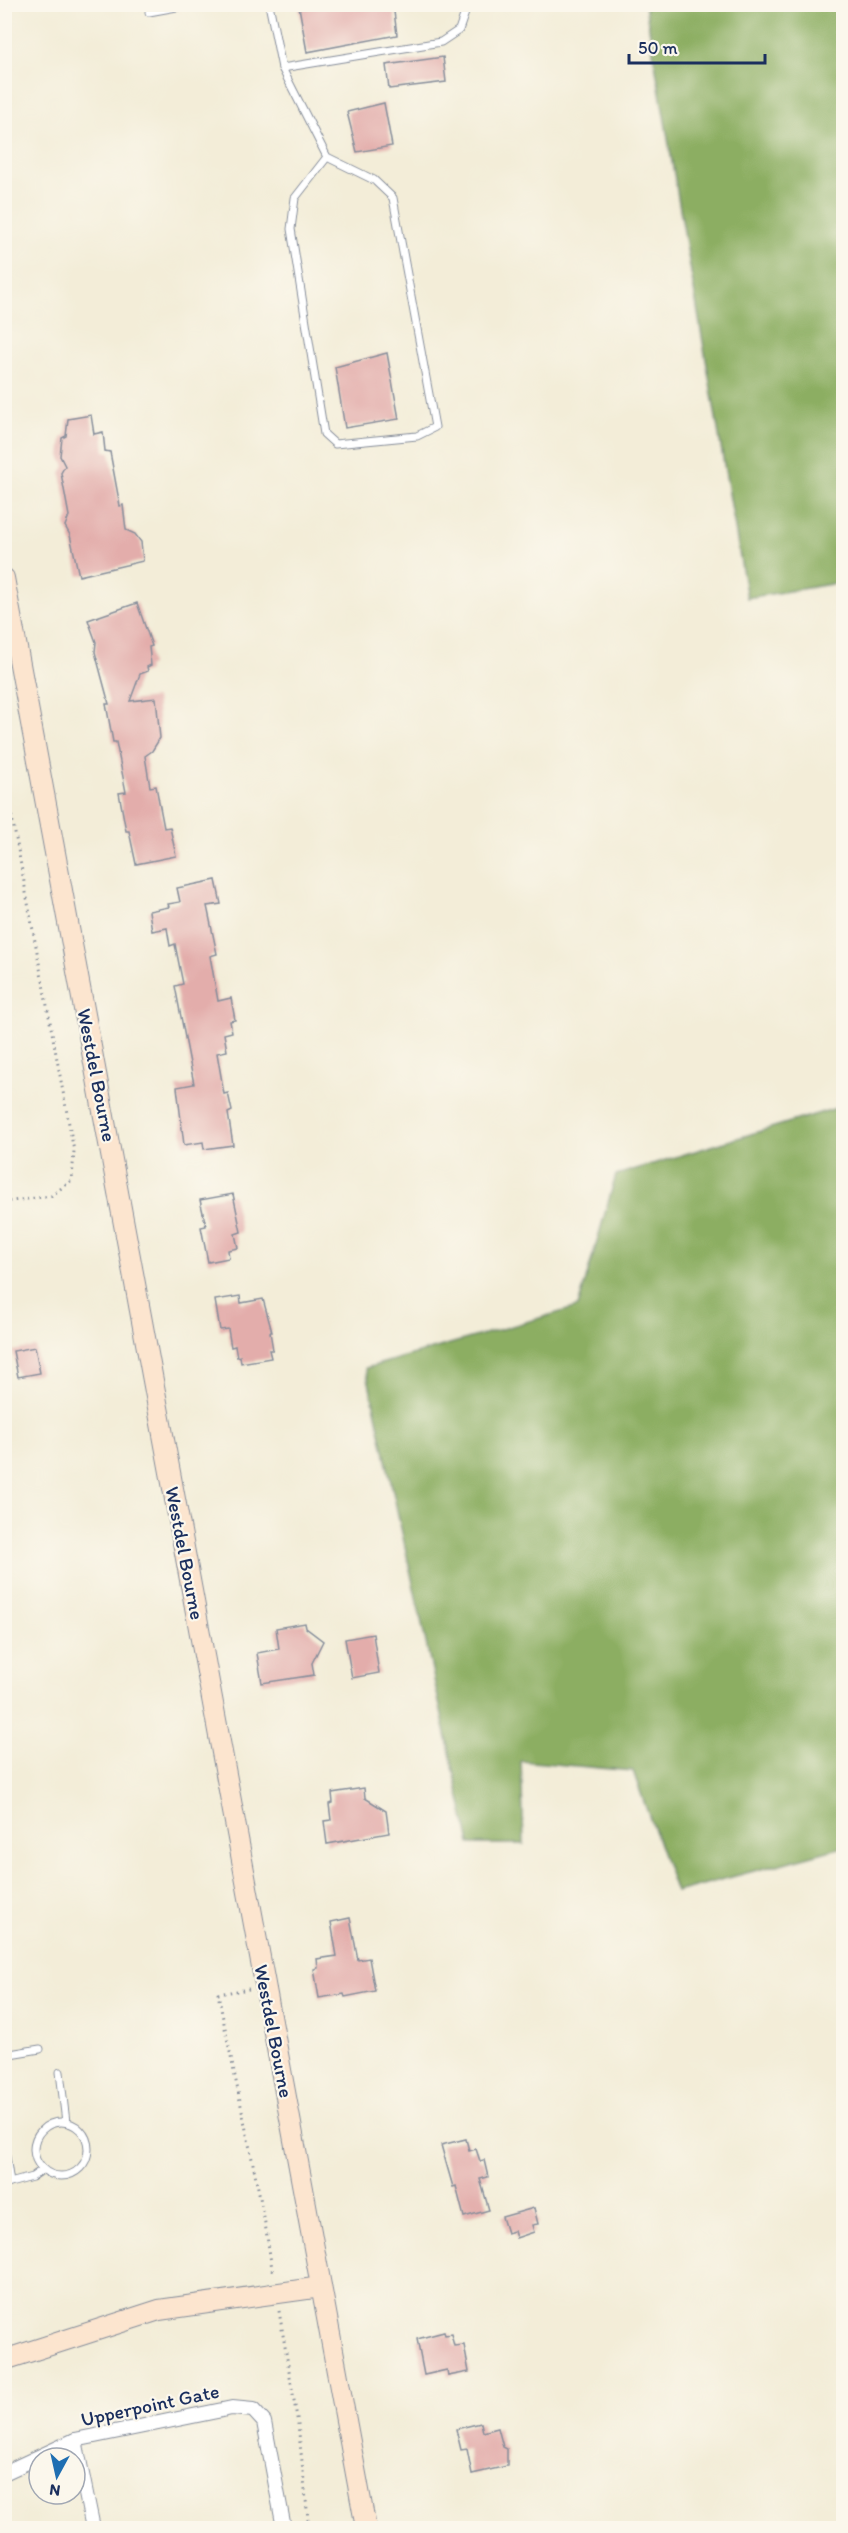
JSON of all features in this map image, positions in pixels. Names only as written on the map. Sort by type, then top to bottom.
[{"type":"main road","name":"Westdel Bourne","points":[[4,578],[366,2529]]},
{"type":"main road","points":[[4,2360],[159,2310],[321,2287]]},
{"type":"street","name":"Upperpoint Gate","points":[[4,2473],[75,2440],[232,2408],[252,2410],[264,2422],[284,2529]]},
{"type":"street","name":"Upperpoint Gate","points":[[75,2440],[93,2529]]},
{"type":"lane","points":[[149,12],[194,4]]},
{"type":"lane","points":[[269,4],[282,68],[327,157],[374,180],[393,198],[435,428],[417,436],[335,444],[324,434],[291,229],[295,198],[327,157]]},
{"type":"lane","points":[[282,68],[441,42],[459,30],[468,4]]},
{"type":"lane","points":[[4,2055],[40,2049]]},
{"type":"lane","points":[[60,2072],[66,2122]]},
{"type":"lane","points":[[66,2122],[82,2131],[86,2139],[87,2157],[83,2165],[69,2176],[59,2177],[42,2170],[33,2155],[36,2137],[48,2124],[66,2122]]},
{"type":"lane","points":[[4,2143],[7,2184],[32,2176],[42,2170]]},
{"type":"path","points":[[4,774],[74,1151],[72,1180],[51,1196],[4,1202]]},
{"type":"path","points":[[266,1986],[218,1994],[264,2217],[298,2424],[309,2529]]},
{"type":"green space","points":[[645,5],[843,5],[843,582],[747,598]]},
{"type":"green space","points":[[843,1106],[843,1847],[676,1892],[633,1771],[521,1761],[524,1844],[470,1844],[366,1368],[578,1307],[616,1175]]},
{"type":"building","points":[[315,4],[393,4],[397,35],[307,52],[299,7]]},
{"type":"building","points":[[443,57],[446,82],[389,89],[386,65]]},
{"type":"building","points":[[384,103],[392,146],[357,152],[347,112]]},
{"type":"building","points":[[387,353],[399,419],[345,428],[335,367]]},
{"type":"building","points":[[91,415],[94,434],[103,432],[105,451],[110,452],[120,506],[123,505],[126,530],[135,534],[141,542],[143,561],[79,576],[70,535],[65,526],[69,516],[61,473],[65,466],[60,456],[62,438],[66,436],[68,419]]},
{"type":"building","points":[[137,603],[152,646],[149,647],[151,665],[147,667],[148,671],[140,674],[130,701],[156,698],[160,738],[152,751],[145,756],[150,787],[156,786],[164,828],[170,827],[176,856],[136,864],[129,831],[126,831],[119,793],[126,792],[116,742],[113,742],[106,704],[109,704],[95,652],[96,642],[88,620]]},
{"type":"building","points":[[216,880],[221,904],[207,906],[217,954],[210,956],[218,1001],[231,998],[235,1020],[230,1021],[232,1032],[224,1034],[227,1051],[217,1053],[224,1094],[228,1093],[232,1111],[228,1113],[233,1145],[204,1149],[203,1142],[184,1145],[177,1087],[194,1084],[175,986],[183,984],[175,944],[170,946],[167,928],[152,931],[149,911],[180,902],[177,888]]},
{"type":"building","points":[[233,1194],[241,1232],[235,1234],[238,1248],[228,1250],[229,1258],[208,1262],[201,1227],[206,1226],[200,1200]]},
{"type":"building","points":[[240,1296],[241,1303],[263,1299],[272,1332],[270,1332],[273,1350],[269,1350],[271,1358],[241,1363],[235,1346],[231,1347],[228,1329],[220,1330],[215,1300]]},
{"type":"building","points":[[35,1347],[40,1373],[18,1377],[13,1351]]},
{"type":"building","points":[[305,1623],[306,1628],[323,1641],[312,1663],[314,1675],[262,1683],[257,1653],[279,1649],[276,1628]]},
{"type":"building","points":[[373,1634],[379,1673],[352,1678],[345,1639]]},
{"type":"building","points":[[364,1788],[365,1798],[386,1811],[389,1833],[327,1844],[324,1821],[331,1820],[329,1804],[333,1803],[332,1793]]},
{"type":"building","points":[[350,1918],[358,1960],[369,1958],[375,1991],[345,1997],[344,1994],[319,1998],[314,1969],[318,1968],[317,1959],[337,1956],[331,1922]]},
{"type":"building","points":[[466,2139],[469,2151],[476,2149],[480,2161],[484,2160],[488,2177],[480,2179],[489,2210],[464,2217],[456,2186],[453,2187],[441,2145]]},
{"type":"building","points":[[534,2208],[538,2224],[532,2225],[534,2232],[516,2238],[514,2231],[507,2233],[502,2217]]},
{"type":"building","points":[[444,2332],[445,2335],[451,2334],[454,2346],[464,2345],[469,2372],[448,2376],[447,2370],[424,2375],[417,2339]]},
{"type":"building","points":[[481,2423],[483,2432],[498,2428],[503,2447],[507,2449],[507,2466],[472,2474],[467,2449],[461,2450],[456,2429]]}]
